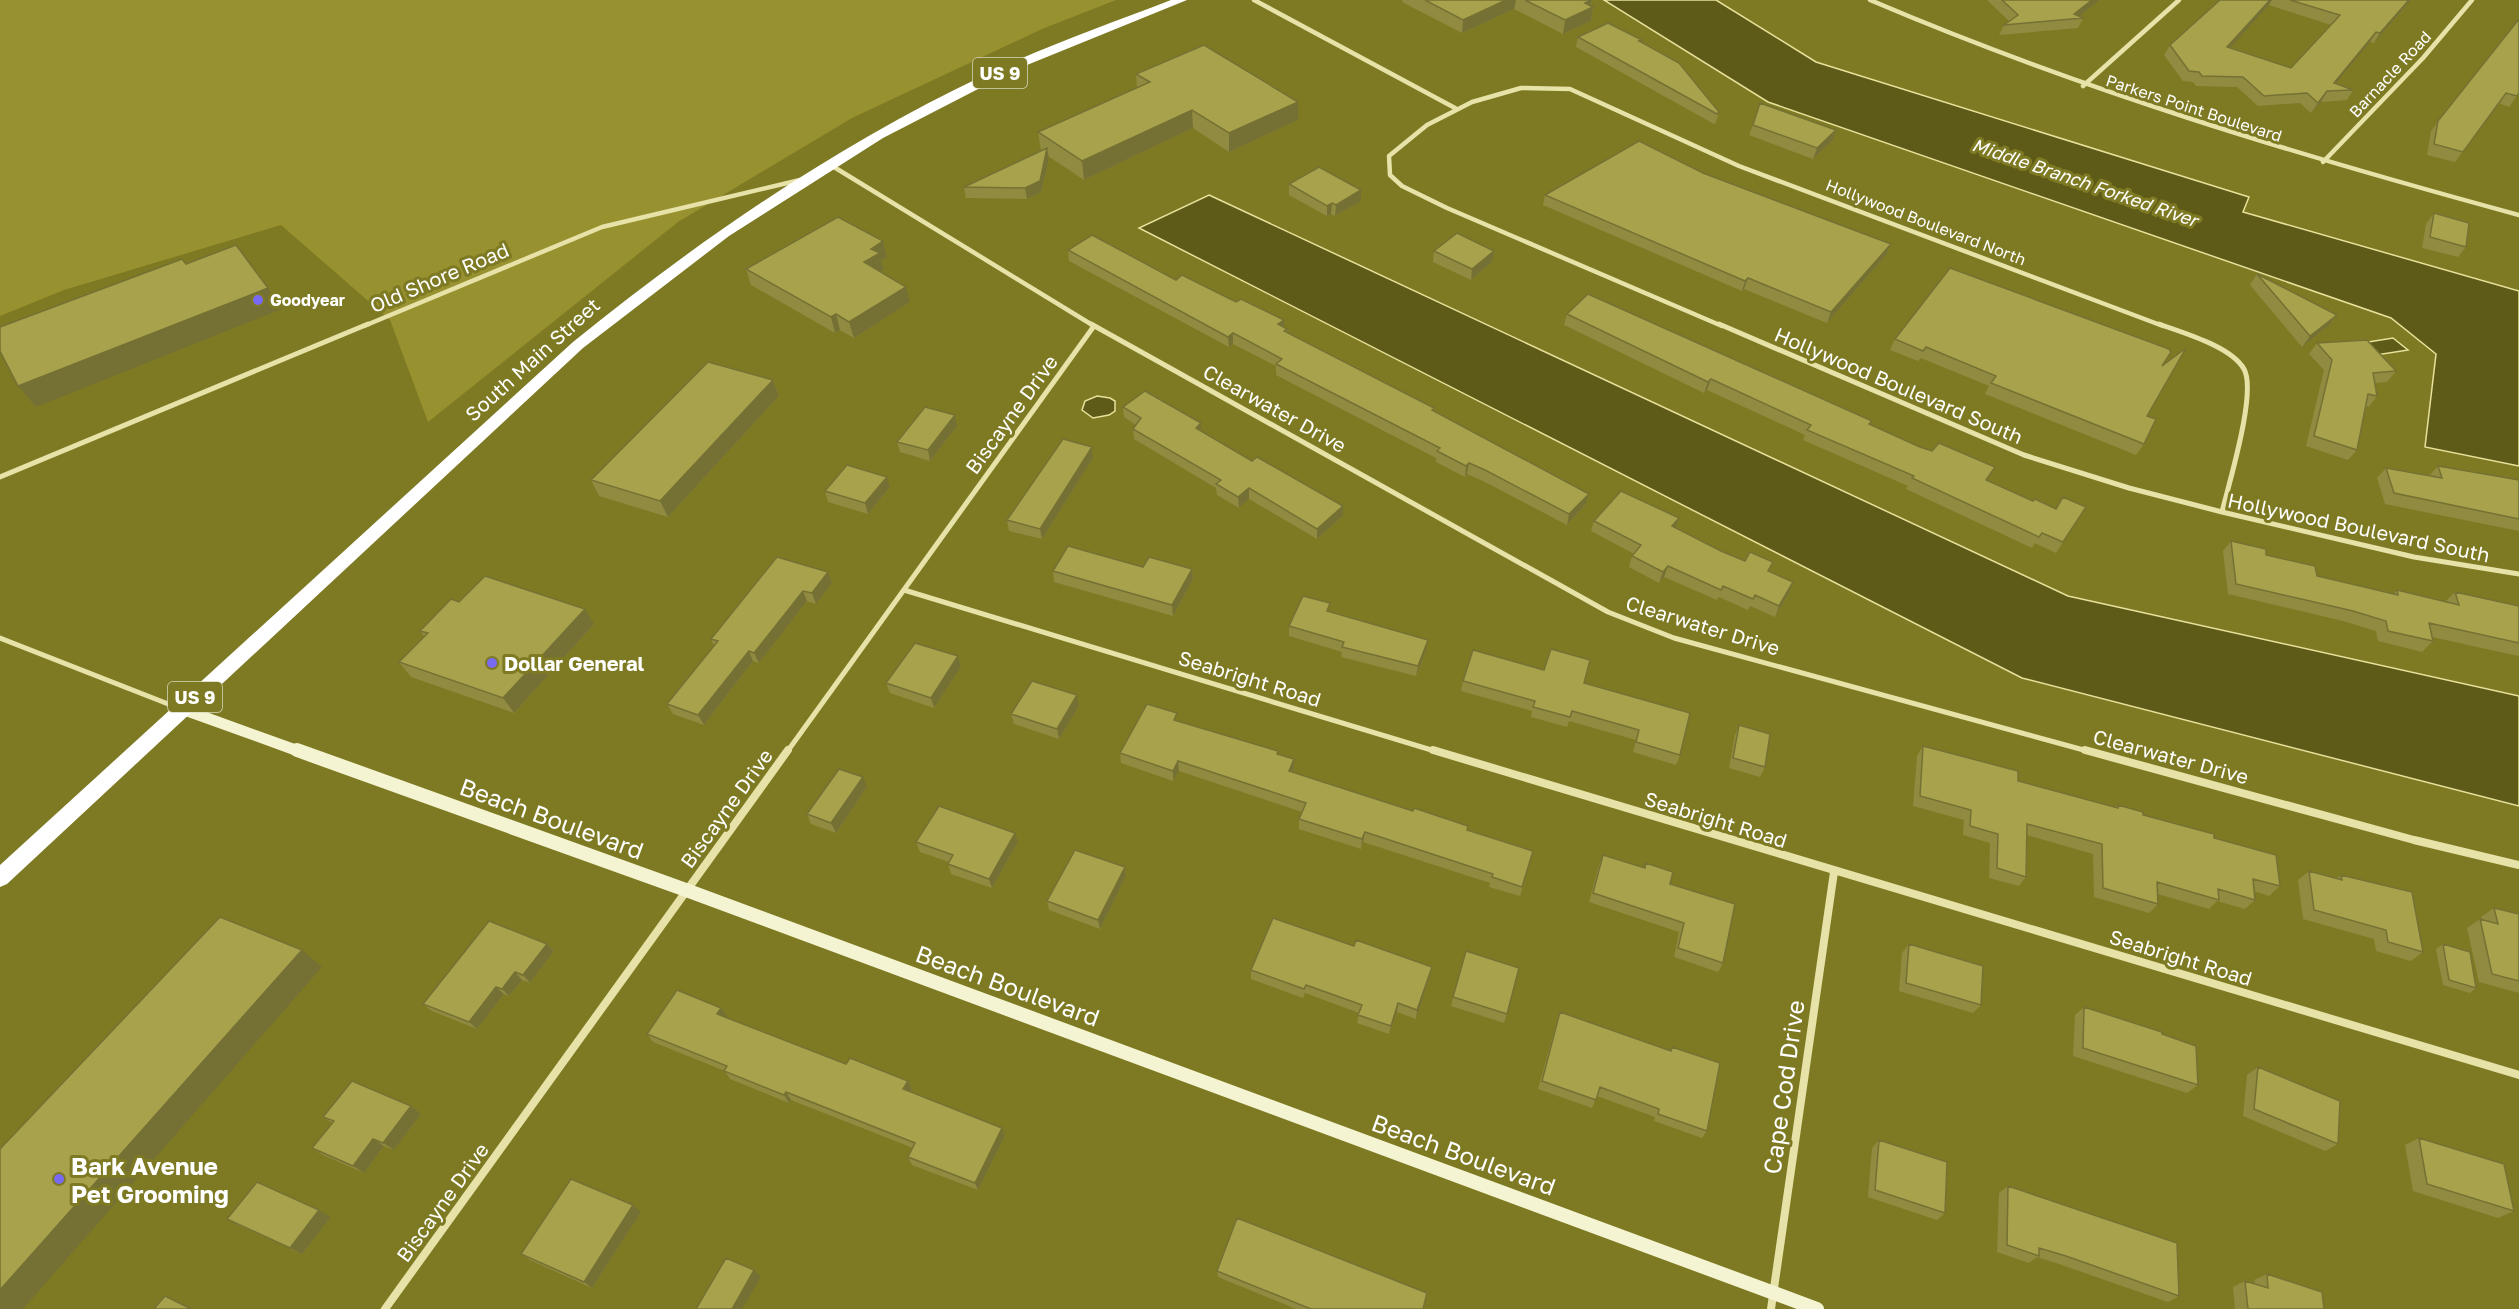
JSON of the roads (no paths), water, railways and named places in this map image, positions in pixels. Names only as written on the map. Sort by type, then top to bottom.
[{"type":"highway","name":"South Main Street","points":[[0,878],[578,345],[676,265],[801,180],[989,77],[1181,0]]},
{"type":"street","points":[[1254,0],[1455,108]]},
{"type":"street","name":"Parkers Point Boulevard","points":[[1870,0],[1962,42],[2082,86],[2323,162],[2519,215]]},
{"type":"street","points":[[2082,86],[2179,0]]},
{"type":"street","name":"Barnacle Road","points":[[2323,162],[2423,58],[2472,0]]},
{"type":"street","name":"Hollywood Boulevard North","points":[[1455,108],[1513,90],[1550,85],[1570,89],[1738,166],[1997,262],[2225,351],[2244,369],[2248,400],[2222,513]]},
{"type":"street","name":"Hollywood Boulevard South","points":[[1455,108],[1389,156],[1390,175],[1402,186],[1447,208],[2024,455],[2096,480],[2222,513],[2463,568],[2519,574]]},
{"type":"street","name":"Clearwater Drive","points":[[829,164],[1094,326],[1608,612],[1674,638],[2414,840],[2519,865]]},
{"type":"street","name":"Old Shore Road","points":[[0,477],[602,227],[636,216],[741,196],[801,180]]},
{"type":"street","name":"Biscayne Drive","points":[[385,1309],[1094,326]]},
{"type":"street","name":"Seabright Road","points":[[904,590],[1834,872],[2519,1075]]},
{"type":"street","points":[[0,638],[182,710]]},
{"type":"street","name":"Beach Boulevard","points":[[182,710],[686,890],[1817,1309]]},
{"type":"street","name":"Cape Cod Drive","points":[[1771,1309],[1834,872]]},
{"type":"water","name":"Middle Branch Forked River","points":[[1604,0],[1716,0],[1816,62],[2249,197],[2243,212],[2519,291],[2519,466],[2425,447],[2436,354],[2391,318],[1768,102]]},
{"type":"water","points":[[1209,195],[2068,596],[2519,696],[2519,806],[2022,678],[1139,228]]},
{"type":"water","points":[[2393,338],[2408,350],[2376,355],[2362,343]]},
{"type":"water","points":[[1097,396],[1115,401],[1115,411],[1109,415],[1093,418],[1082,410],[1085,401]]},
{"type":"place","name":"Goodyear","points":[[258,300]]},
{"type":"place","name":"Dollar General","points":[[492,663]]},
{"type":"place","name":"Bark Avenue Pet Grooming","points":[[59,1179]]}]
